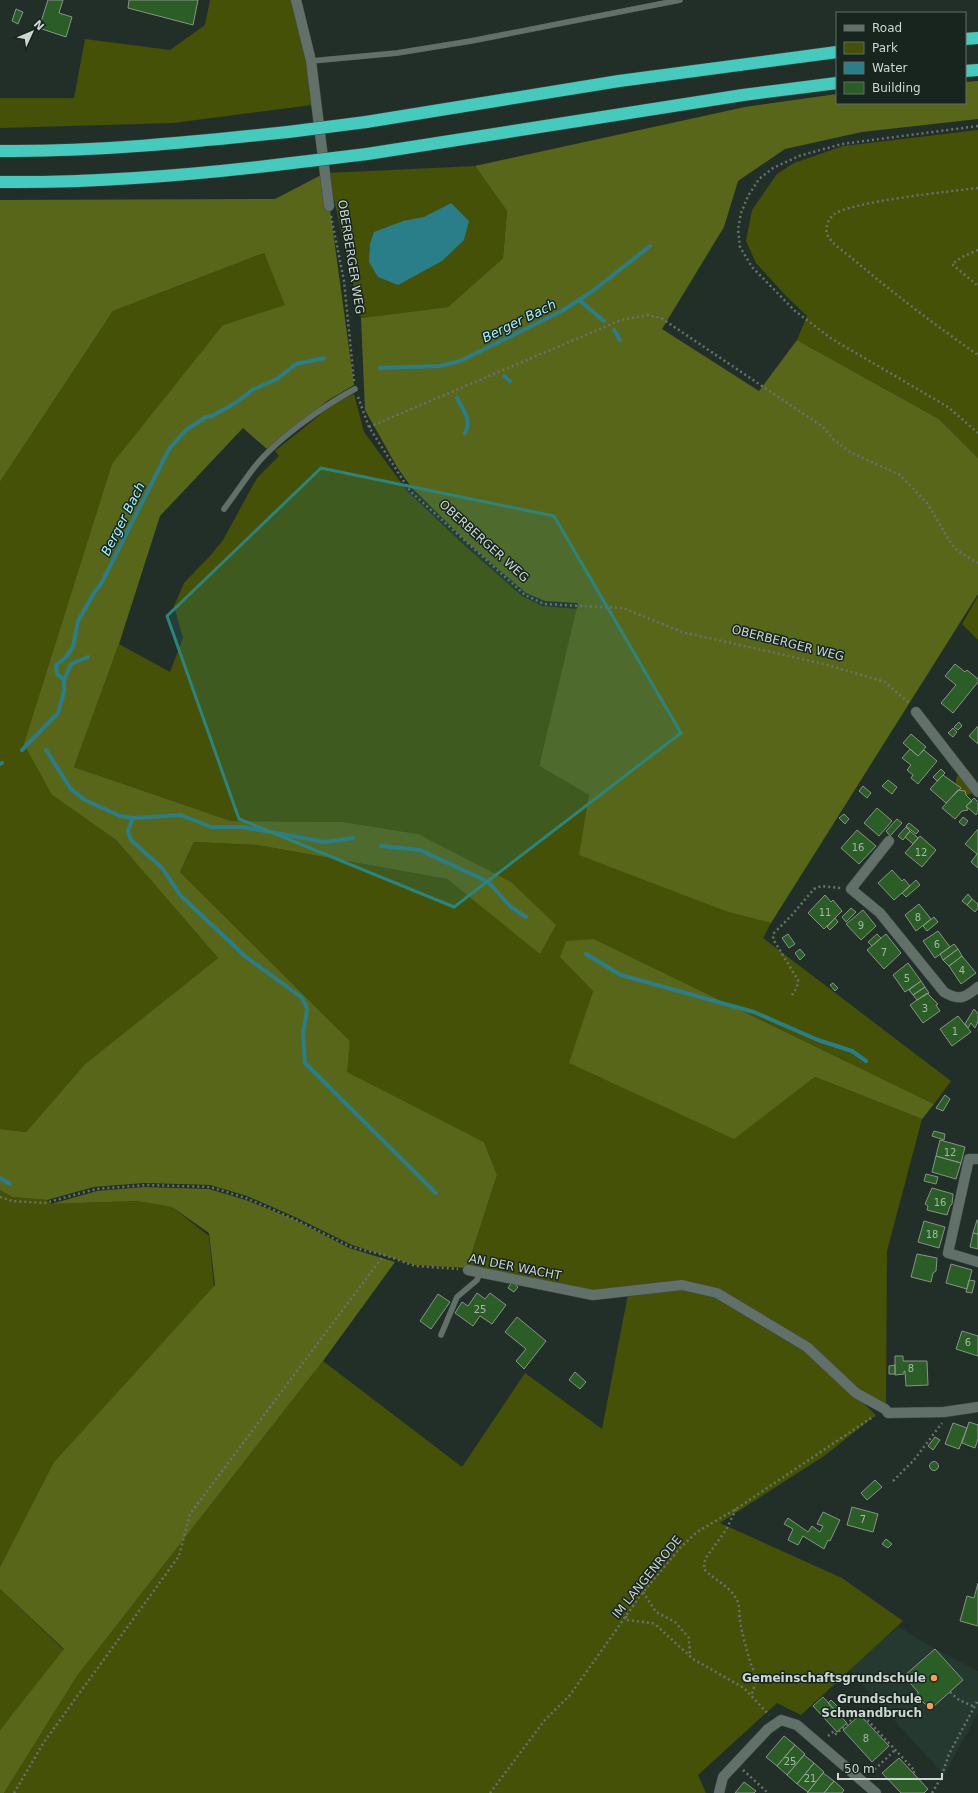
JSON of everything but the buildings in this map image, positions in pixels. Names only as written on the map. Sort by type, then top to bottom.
[{"type":"highway","points":[[966,39],[978,38]]},
{"type":"highway","points":[[0,151],[76,150],[175,144],[288,132],[366,122],[619,81],[836,52]]},
{"type":"highway","points":[[966,71],[978,70]]},
{"type":"highway","points":[[0,182],[58,183],[184,176],[292,164],[367,154],[743,95],[836,83]]},
{"type":"street","name":"OBERBERGER WEG","points":[[296,0],[311,61],[329,206]]},
{"type":"street","points":[[916,712],[978,792]]},
{"type":"street","points":[[890,841],[851,889],[880,913],[944,992],[953,997],[966,997],[978,987]]},
{"type":"street","points":[[978,1159],[969,1159],[948,1253],[978,1262]]},
{"type":"street","name":"AN DER WACHT","points":[[468,1270],[480,1271],[552,1288],[593,1295],[682,1285],[717,1293],[807,1347],[856,1393],[884,1409],[888,1414],[951,1411],[978,1407]]},
{"type":"street","points":[[719,1793],[722,1777],[768,1729],[781,1720],[797,1725],[876,1793]]},
{"type":"lane","points":[[311,61],[397,53],[471,41],[678,0]]},
{"type":"lane","points":[[224,509],[253,468],[272,449],[328,404],[355,389]]},
{"type":"lane","points":[[441,1335],[457,1297],[476,1280],[480,1271]]},
{"type":"path","points":[[978,126],[842,144],[799,156],[773,168],[759,179],[748,196],[741,213],[738,229],[740,247],[752,267],[795,311],[832,339],[948,407],[978,433]]},
{"type":"path","points":[[978,188],[882,201],[845,209],[834,214],[828,221],[826,227],[830,239],[870,274],[949,335],[978,355]]},
{"type":"path","name":"OBERBERGER WEG","points":[[329,206],[344,280],[355,389],[369,427],[410,491],[524,595],[544,604],[623,608],[682,632],[830,666],[885,682],[909,703],[916,712]]},
{"type":"path","points":[[978,250],[962,257],[952,264],[978,286]]},
{"type":"path","points":[[369,427],[621,320],[648,315],[662,318],[823,426],[834,440],[850,452],[900,475],[927,503],[952,545],[958,551],[978,563]]},
{"type":"path","points":[[792,995],[797,987],[798,980],[773,939],[774,933],[814,889],[821,886],[851,889]]},
{"type":"path","name":"AN DER WACHT","points":[[0,1197],[12,1201],[44,1203],[96,1189],[146,1185],[210,1187],[246,1198],[294,1219],[351,1247],[384,1255],[415,1266],[468,1270]]},
{"type":"path","points":[[14,1793],[44,1742],[179,1556],[190,1514],[384,1255]]},
{"type":"path","name":"IM LANGENRODE","points":[[490,1793],[544,1722],[570,1695],[643,1592],[681,1547],[697,1532],[736,1509],[884,1409]]},
{"type":"path","points":[[893,1481],[914,1460],[951,1411]]},
{"type":"path","points":[[736,1509],[726,1530],[705,1559],[704,1569],[710,1576],[729,1588],[737,1600],[740,1621],[750,1660],[757,1679],[750,1696]]},
{"type":"path","points":[[643,1592],[656,1612],[675,1622],[689,1638],[690,1656]]},
{"type":"path","points":[[626,1615],[626,1620],[652,1623],[657,1626],[690,1656],[744,1688],[765,1713],[780,1722]]},
{"type":"path","points":[[950,1692],[959,1700],[974,1707]]},
{"type":"path","points":[[932,1793],[941,1778],[949,1754],[978,1700]]},
{"type":"path","points":[[819,1745],[834,1731],[836,1734],[860,1712],[915,1772],[913,1773]]},
{"type":"path","points":[[862,1781],[895,1750]]},
{"type":"path","points":[[735,1763],[768,1793]]},
{"type":"highlighted area","points":[[321,468],[554,516],[681,733],[454,907],[239,819],[167,616]]},
{"type":"shaded area","name":"Grundschule Schmandbruch","points":[[899,1627],[935,1649],[978,1671],[978,1713],[944,1775],[847,1668]]},
{"type":"green space","points":[[210,0],[293,0],[306,62],[312,105],[173,123],[0,128],[0,98],[74,98],[85,39],[170,50],[205,25]]},
{"type":"green space","points":[[978,81],[978,119],[862,132],[785,149],[738,181],[724,227],[662,329],[759,391],[797,340],[939,419],[978,458],[978,594],[771,923],[728,912],[579,855],[589,795],[539,766],[578,603],[545,601],[526,593],[466,541],[412,488],[397,467],[365,410],[361,318],[448,307],[503,258],[507,211],[475,166],[745,107],[836,94],[836,104],[966,104],[966,82]]},
{"type":"green space","points":[[978,130],[978,458],[939,419],[797,340],[807,316],[785,295],[756,263],[746,241],[752,210],[777,174],[794,163],[843,146]]},
{"type":"green space","points":[[475,166],[507,211],[503,258],[448,307],[361,318],[328,173]]},
{"type":"green space","points":[[325,173],[354,385],[327,401],[267,449],[243,428],[160,516],[119,644],[74,767],[231,821],[344,822],[418,834],[511,882],[556,925],[540,954],[447,879],[257,845],[194,842],[180,872],[350,1041],[347,1072],[484,1142],[497,1175],[467,1268],[415,1265],[352,1245],[295,1217],[247,1196],[210,1185],[145,1183],[94,1187],[47,1200],[12,1197],[0,1190],[0,1129],[26,1132],[85,1064],[218,958],[116,840],[52,795],[24,744],[112,464],[223,325],[285,305],[264,253],[113,311],[0,482],[0,200],[275,199]]},
{"type":"green space","points":[[264,253],[286,305],[223,325],[52,795],[116,840],[218,958],[85,1064],[26,1132],[0,1129],[0,482],[113,311]]},
{"type":"green space","points":[[354,394],[364,432],[408,492],[464,545],[522,596],[542,606],[577,609],[539,766],[589,795],[728,912],[771,923],[763,938],[951,1081],[934,1104],[594,939],[593,991],[570,1063],[734,1138],[815,1077],[922,1119],[887,1251],[886,1409],[880,1409],[810,1346],[719,1292],[683,1283],[594,1293],[467,1268],[497,1175],[484,1142],[346,1072],[350,1041],[180,872],[194,842],[257,845],[447,879],[540,953],[418,834],[344,822],[231,821],[74,767],[119,644],[170,672],[183,638],[174,606],[184,583],[223,540],[257,478],[279,456],[275,451],[336,402]]},
{"type":"green space","points":[[978,596],[978,640],[962,624]]},
{"type":"green space","points":[[958,775],[974,793],[967,795],[958,790],[960,788],[956,784],[956,779]]},
{"type":"green space","points":[[594,939],[934,1104],[922,1119],[815,1077],[734,1139],[569,1063],[593,991],[560,957],[566,941]]},
{"type":"green space","points":[[144,1187],[209,1189],[246,1200],[295,1220],[349,1248],[395,1262],[323,1361],[77,1676],[4,1793],[0,1793],[0,1730],[64,1649],[0,1589],[0,1567],[54,1462],[215,1285],[209,1233],[172,1207],[136,1201],[51,1204],[97,1191]]},
{"type":"green space","points":[[0,1190],[12,1197],[47,1200],[51,1204],[136,1201],[172,1207],[209,1236],[214,1287],[55,1461],[0,1567]]},
{"type":"green space","points":[[681,1288],[716,1295],[805,1348],[876,1415],[824,1456],[720,1523],[842,1578],[903,1621],[801,1715],[777,1703],[698,1775],[706,1793],[4,1793],[77,1676],[323,1361],[462,1467],[525,1373],[602,1429],[628,1294]]},
{"type":"green space","points":[[0,1589],[64,1650],[0,1730]]},
{"type":"water","points":[[451,203],[469,221],[464,240],[442,261],[398,285],[378,277],[369,262],[370,244],[374,232],[403,221],[424,217]]},
{"type":"waterway","name":"Berger Bach","points":[[380,368],[440,366],[460,361],[562,311],[594,290],[650,246]]},
{"type":"waterway","points":[[579,300],[604,321]]},
{"type":"waterway","points":[[614,330],[620,340]]},
{"type":"waterway","name":"Berger Bach","points":[[22,750],[58,713],[64,692],[64,680],[57,674],[56,665],[66,657],[73,647],[78,621],[102,582],[169,449],[186,430],[206,417],[212,416],[237,402],[252,390],[277,379],[296,364],[324,358]]},
{"type":"waterway","points":[[504,376],[510,381]]},
{"type":"waterway","points":[[457,398],[467,419],[468,424],[465,433]]},
{"type":"waterway","points":[[64,680],[71,664],[88,657]]},
{"type":"waterway","points":[[46,750],[71,789],[85,800],[120,816],[133,818],[181,815],[211,827],[243,827],[325,842],[353,838]]},
{"type":"waterway","points":[[133,818],[128,831],[131,840],[162,868],[181,896],[246,957],[301,997],[307,1010],[303,1033],[305,1063],[436,1193]]},
{"type":"waterway","points":[[381,846],[420,850],[480,878],[489,883],[511,907],[526,917]]},
{"type":"waterway","points":[[586,954],[621,975],[754,1012],[818,1040],[852,1051],[866,1061]]},
{"type":"waterway","points":[[0,1178],[10,1184]]},
{"type":"place","name":"Gemeinschaftsgrundschule","points":[[934,1678]]},
{"type":"place","name":"Grundschule Schmandbruch","points":[[930,1706]]}]
